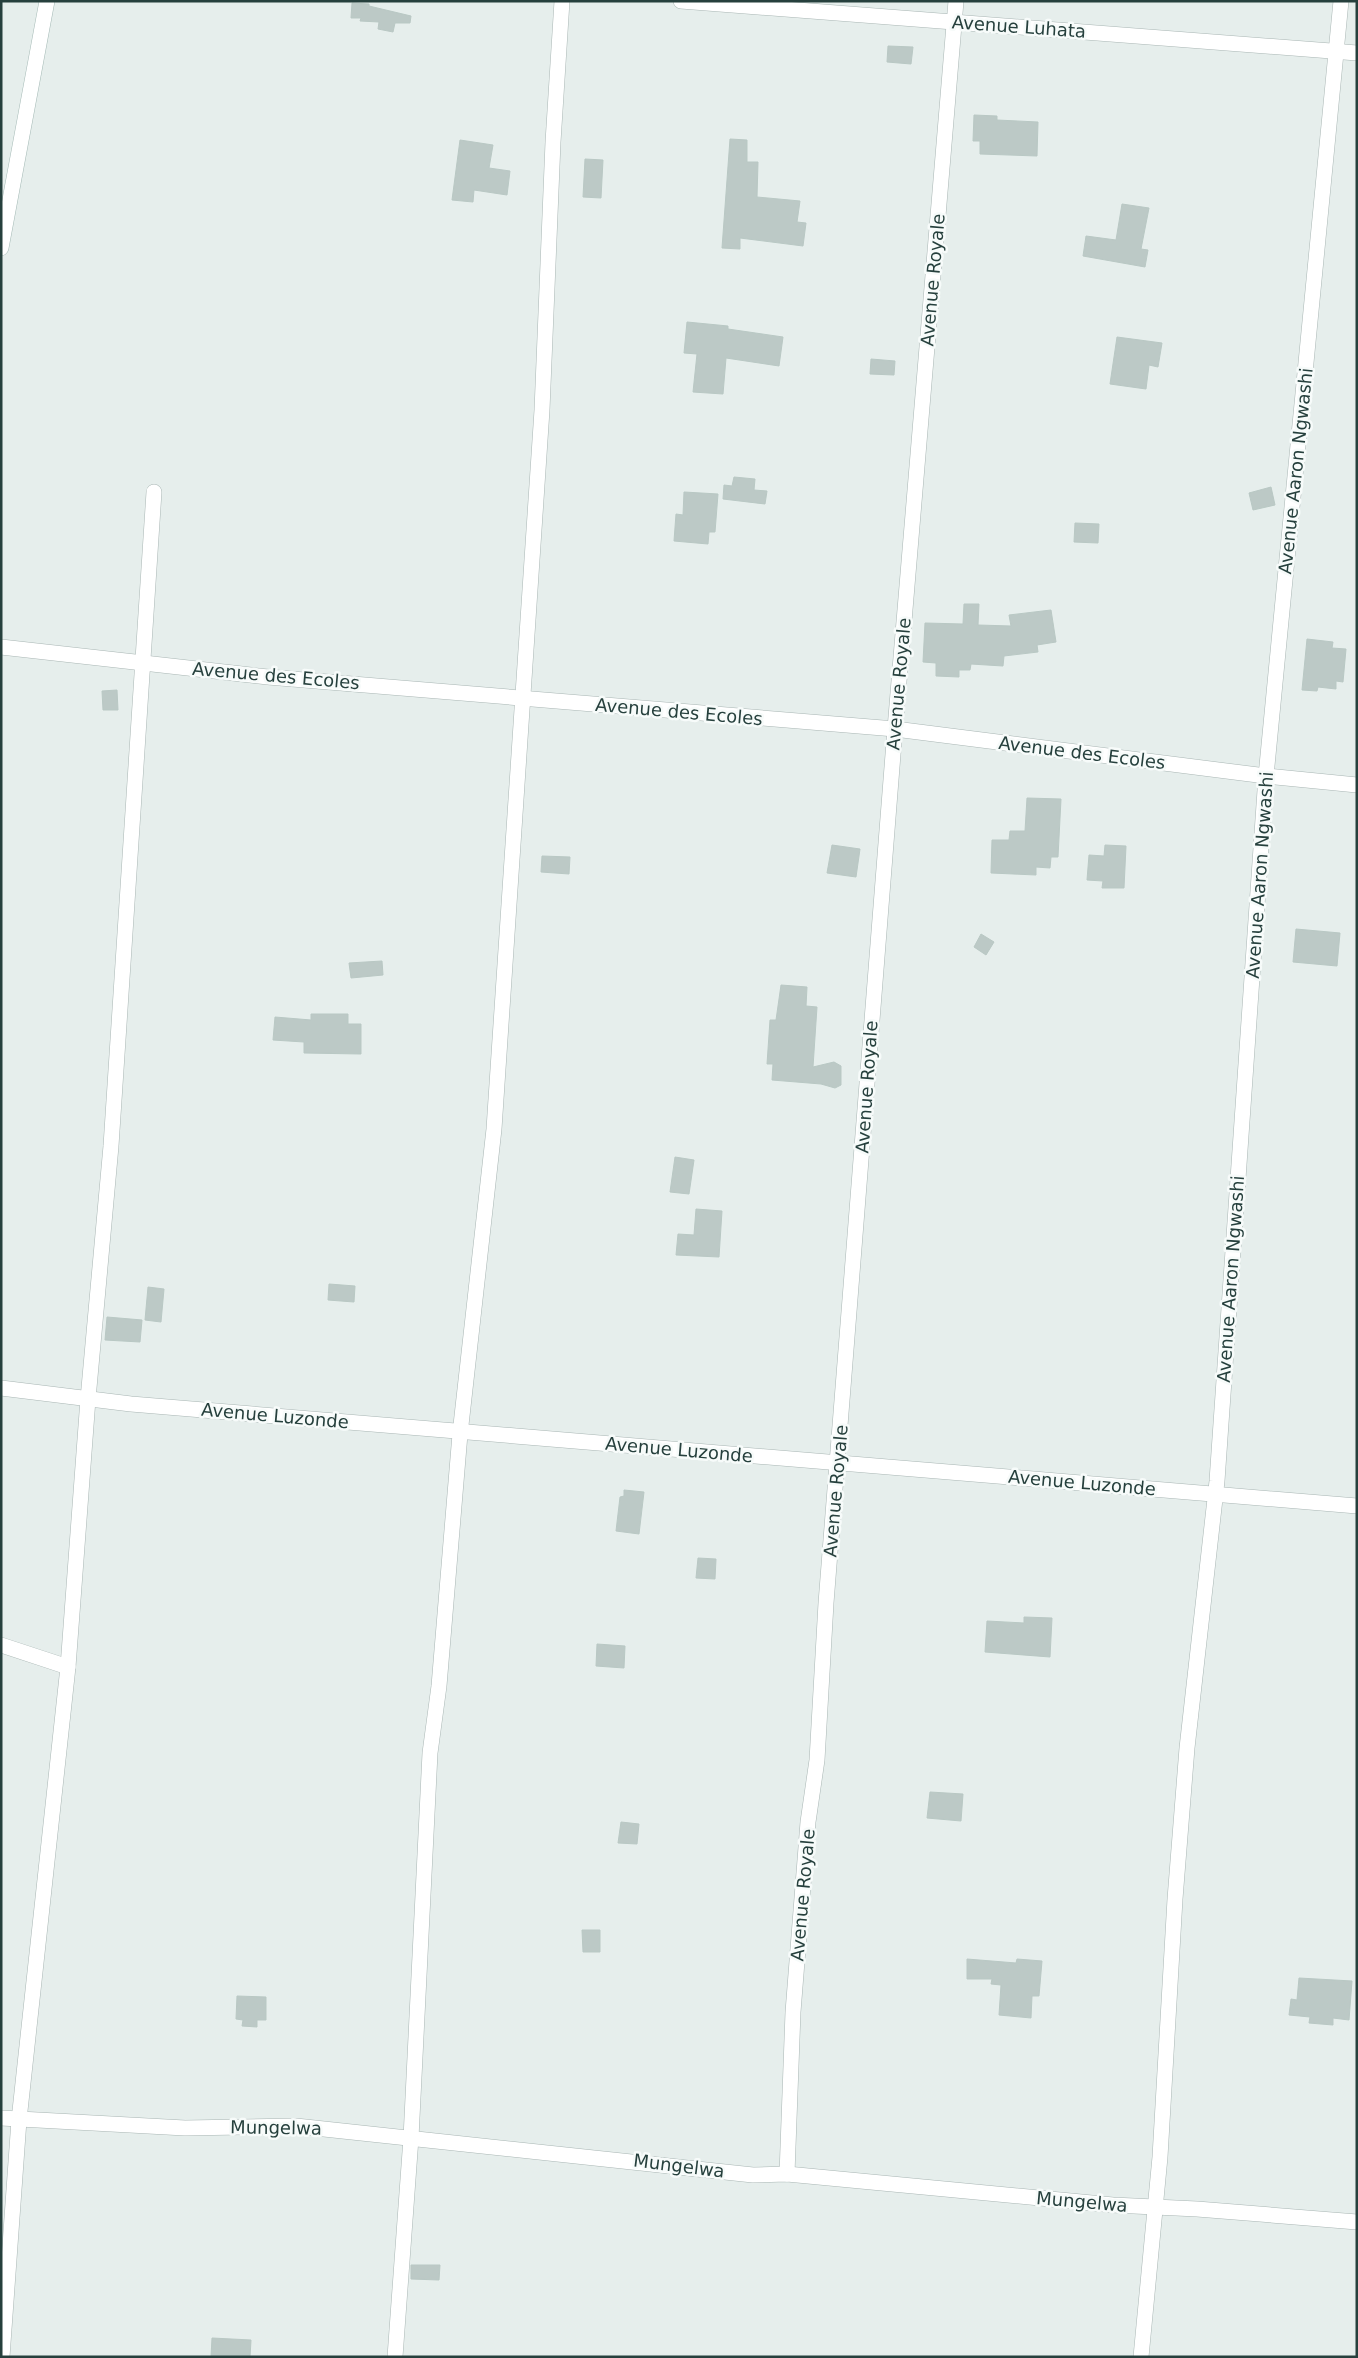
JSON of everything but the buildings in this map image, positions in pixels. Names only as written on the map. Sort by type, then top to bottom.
[{"type":"street","points":[[1,248],[47,1]]},
{"type":"street","points":[[395,2357],[411,2138],[430,1753],[442,1649],[460,1432],[494,1129],[521,698],[542,410],[553,142],[562,1]]},
{"type":"street","name":"Avenue Luhata","points":[[681,1],[1357,53]]},
{"type":"street","name":"Avenue Royale","points":[[787,2174],[793,2012],[808,1822],[817,1760],[895,729],[956,1]]},
{"type":"street","name":"Avenue Aaron Ngwashi","points":[[1141,2357],[1156,2207],[1175,1899],[1188,1748],[1216,1494],[1266,776],[1341,1]]},
{"type":"street","points":[[2,2357],[18,2120],[68,1667],[88,1399],[111,1146],[154,492]]},
{"type":"street","name":"Avenue des Ecoles","points":[[1,647],[268,677],[895,729],[1266,776],[1357,785]]},
{"type":"street","name":"Avenue Luzonde","points":[[1,1388],[88,1399],[460,1432],[1357,1506]]},
{"type":"street","points":[[1,1645],[68,1667]]},
{"type":"street","name":"Mungelwa","points":[[1,2118],[185,2128],[296,2126],[753,2175],[787,2174],[1063,2201],[1357,2222]]}]
